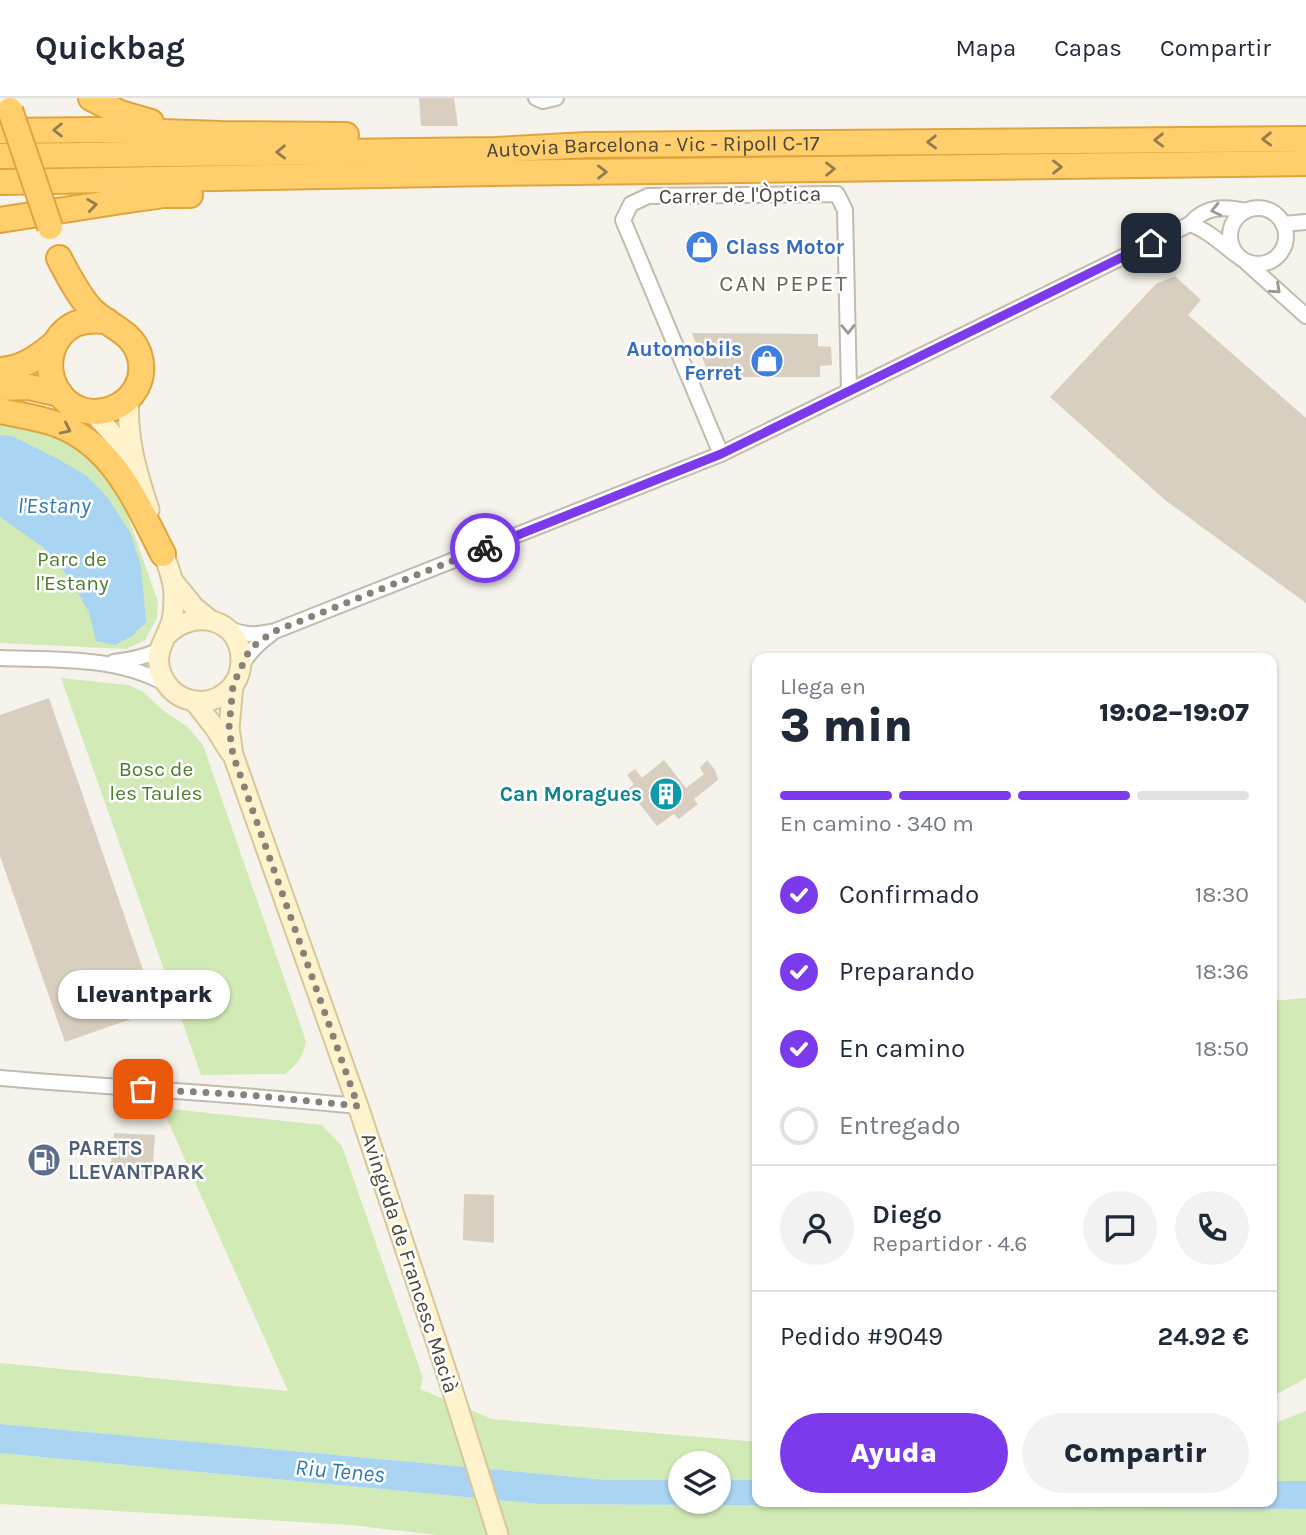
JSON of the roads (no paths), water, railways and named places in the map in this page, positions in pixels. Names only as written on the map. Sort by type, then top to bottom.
[{"type":"highway","points":[[91,98],[120,113],[200,132]]},
{"type":"highway","points":[[5,113],[101,130],[439,137],[495,162]]},
{"type":"highway","points":[[5,113],[50,227],[59,258],[66,300],[66,321],[50,360],[54,384],[60,394],[75,407],[106,412],[129,399],[137,387],[141,371],[139,355],[132,341],[120,329],[91,309],[59,258]]},
{"type":"highway","name":"Autovia Barcelona - Vic - Ripoll C-17","points":[[0,182],[495,162],[587,145],[1306,139]]},
{"type":"highway","name":"Autovia Barcelona - Vic - Ripoll C-17","points":[[0,156],[495,162],[1306,163]]},
{"type":"highway","points":[[0,220],[164,195],[374,185],[495,162]]},
{"type":"highway","points":[[0,370],[19,367],[34,360],[75,324],[92,320],[107,321]]},
{"type":"highway","points":[[0,388],[29,387],[60,394]]},
{"type":"highway","points":[[0,411],[58,425],[96,447],[128,487],[163,554]]},
{"type":"street","points":[[536,98],[543,101],[556,98]]},
{"type":"street","name":"Carrer de l'Òptica","points":[[721,454],[623,220],[631,204],[648,197],[837,194],[845,210],[849,391]]},
{"type":"street","points":[[0,658],[103,663],[129,660],[149,655],[164,642],[174,628],[191,620],[218,625],[245,635],[275,631],[721,454],[1190,224],[1196,217],[1211,209],[1229,207],[1246,211]]},
{"type":"street","points":[[1255,208],[1272,212],[1283,224],[1286,241],[1278,256],[1271,262],[1254,264],[1242,259],[1233,248],[1230,231],[1233,223],[1246,211],[1255,208]]},
{"type":"street","points":[[1283,224],[1306,222]]},
{"type":"street","points":[[1190,224],[1199,227],[1242,259],[1306,316]]},
{"type":"street","points":[[103,663],[148,674],[183,698],[194,701],[216,699],[226,693],[239,676],[241,666],[238,645],[194,607],[173,581],[137,475],[128,425],[129,399]]},
{"type":"street","points":[[93,412],[115,437],[137,475]]},
{"type":"street","points":[[166,684],[159,666],[173,617],[173,581]]},
{"type":"street","points":[[241,666],[257,643],[275,631]]},
{"type":"street","points":[[233,685],[229,728],[233,755]]},
{"type":"street","points":[[194,701],[233,755]]},
{"type":"street","name":"Avinguda de Francesc Macià","points":[[233,755],[358,1106],[498,1535]]},
{"type":"street","points":[[0,1078],[249,1095],[358,1106]]},
{"type":"water","name":"l'Estany","points":[[0,435],[12,436],[87,476],[108,498],[131,534],[141,566],[146,622],[132,636],[115,645],[96,641],[89,612],[70,579],[44,548],[0,517]]},
{"type":"water","name":"Riu Tenes","points":[[0,1424],[607,1480],[668,1480],[668,1505],[540,1504],[0,1453]]},
{"type":"water","points":[[731,1480],[752,1480],[752,1505],[731,1505]]},
{"type":"water","points":[[1277,1481],[1306,1481],[1306,1509],[1000,1507],[1277,1507]]},
{"type":"place","name":"Class Motor","points":[[702,247]]},
{"type":"place","name":"Automobils Ferret","points":[[767,361]]},
{"type":"place","name":"Can Moragues","points":[[666,794]]},
{"type":"place","name":"Llevantpark","points":[[143,1089]]},
{"type":"place","name":"PARETS LLEVANTPARK","points":[[44,1160]]},
{"type":"district","name":"CAN PEPET","points":[[784,283]]},
{"type":"park label","name":"Parc de l'Estany","points":[[72,571]]},
{"type":"park label","name":"Bosc de les Taules","points":[[156,781]]}]
